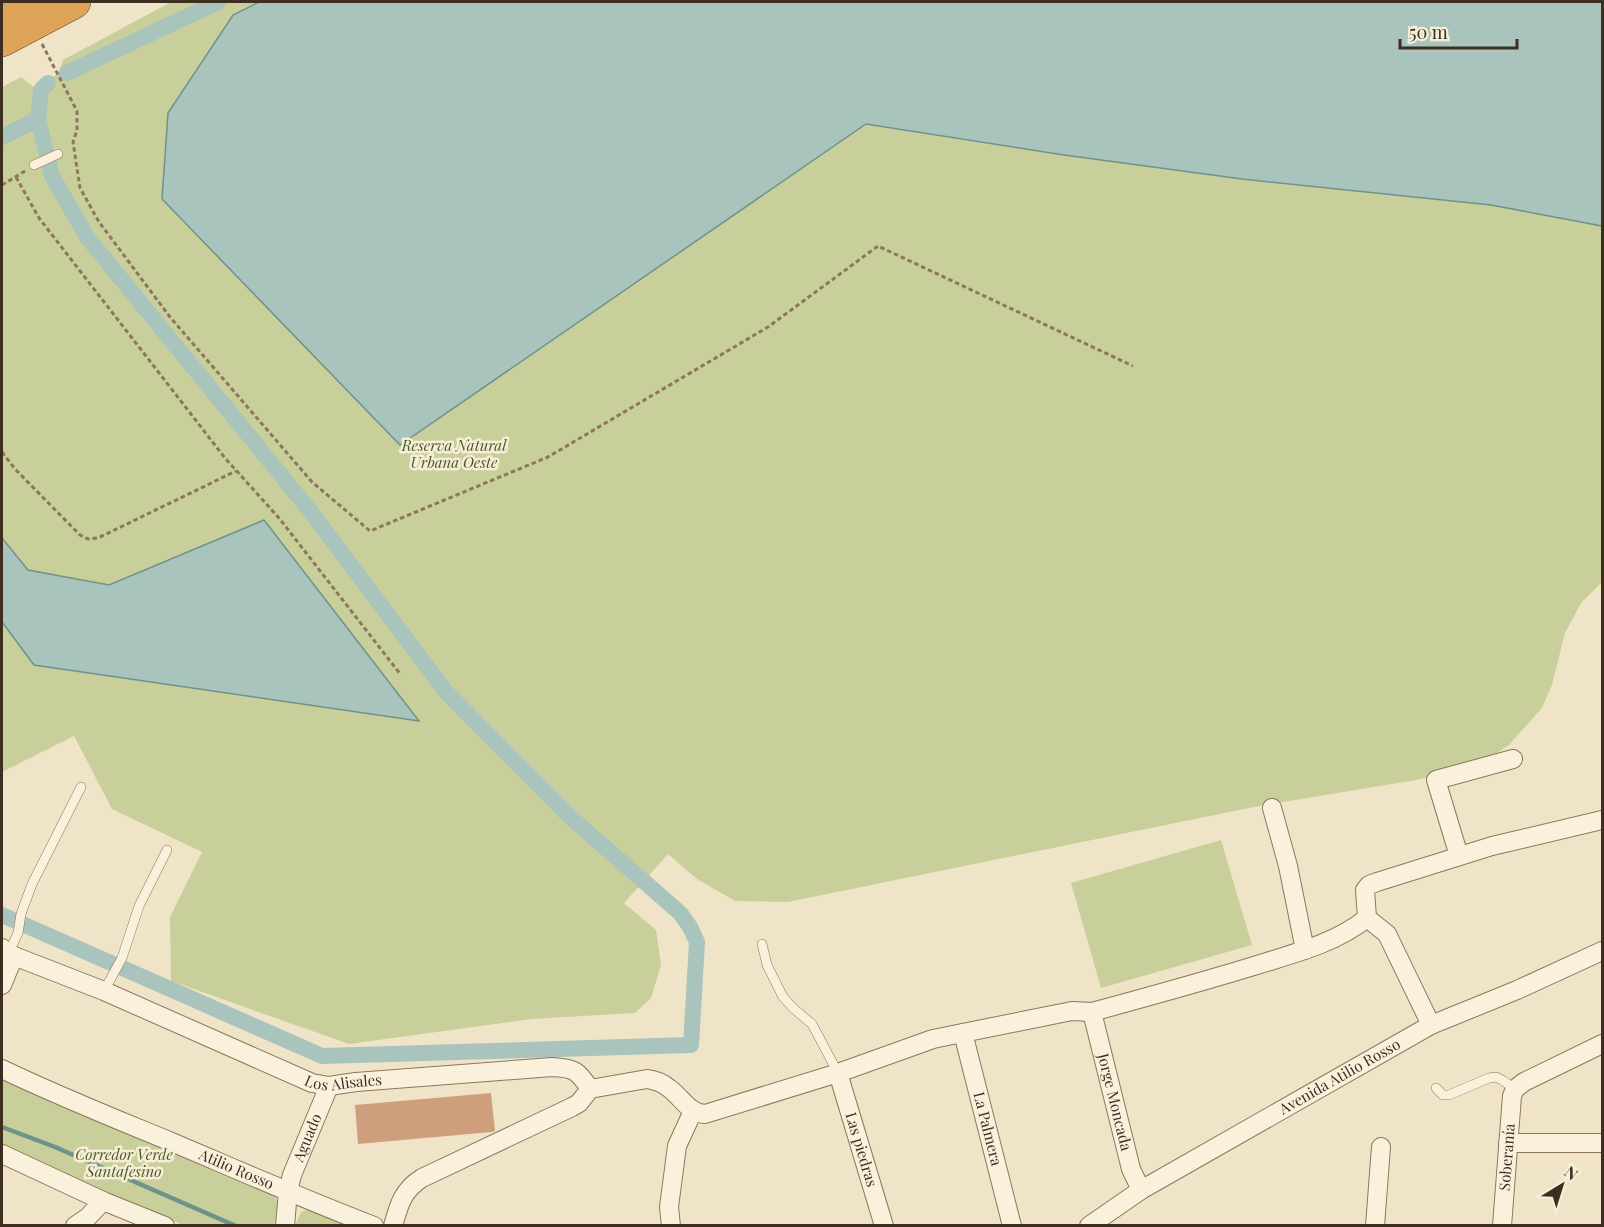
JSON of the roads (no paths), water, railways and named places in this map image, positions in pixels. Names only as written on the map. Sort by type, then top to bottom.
[{"type":"highway","points":[[2,12],[26,13],[74,2]]},
{"type":"highway","points":[[2,40],[26,13]]},
{"type":"street","points":[[1459,856],[1436,780],[1513,759]]},
{"type":"street","points":[[1272,808],[1288,866],[1305,950]]},
{"type":"street","points":[[1431,1025],[1387,934],[1367,918],[1365,891],[1369,885],[1492,846],[1602,820]]},
{"type":"street","points":[[393,1226],[403,1196],[412,1184],[572,1107],[579,1103],[590,1089],[648,1079],[657,1081],[670,1089],[693,1111],[705,1114],[838,1073],[933,1039],[1072,1011],[1092,1012],[1235,972],[1305,950],[1342,935],[1367,918]]},
{"type":"street","name":"Avenida Atilio Rosso","points":[[1089,1226],[1141,1190],[1431,1025],[1517,990],[1602,951]]},
{"type":"street","points":[[2,986],[8,952]]},
{"type":"street","name":"Los Alisales","points":[[8,952],[104,991],[312,1083],[329,1086],[552,1067],[575,1070],[590,1089]]},
{"type":"street","name":"Jorge Moncada","points":[[1092,1012],[1131,1169],[1141,1190]]},
{"type":"street","name":"La Palmera","points":[[963,1033],[1012,1226]]},
{"type":"street","points":[[1515,1089],[1524,1082],[1602,1044]]},
{"type":"street","name":"Atilio Rosso","points":[[2,1069],[374,1226]]},
{"type":"street","name":"Las piedras","points":[[838,1073],[884,1226]]},
{"type":"street","name":"Aguado","points":[[285,1226],[292,1175],[329,1086]]},
{"type":"street","name":"Soberanía","points":[[1502,1226],[1512,1096],[1515,1089]]},
{"type":"street","points":[[671,1226],[669,1207],[677,1146],[693,1111]]},
{"type":"street","points":[[1508,1143],[1602,1143]]},
{"type":"street","points":[[1375,1226],[1381,1147]]},
{"type":"street","points":[[2,1154],[103,1201],[165,1226]]},
{"type":"street","points":[[75,1226],[88,1217],[103,1201]]},
{"type":"lane","points":[[34,165],[58,154]]},
{"type":"lane","points":[[8,952],[18,933],[21,914],[32,884],[81,787]]},
{"type":"lane","points":[[104,991],[122,958],[139,906],[167,850]]},
{"type":"lane","points":[[762,944],[767,964],[783,997],[812,1024],[838,1073]]},
{"type":"lane","points":[[1436,1089],[1443,1095],[1449,1095],[1496,1077],[1515,1089]]},
{"type":"water","points":[[259,2],[1602,2],[1602,226],[1491,205],[1242,179],[1064,155],[866,124],[400,445],[162,199],[168,113],[233,15]]},
{"type":"water","points":[[264,520],[419,721],[34,665],[2,622],[2,538],[28,570],[109,585]]},
{"type":"waterway","points":[[67,73],[218,2]]},
{"type":"waterway","points":[[2,915],[322,1056],[691,1045],[697,942],[690,927],[680,913],[569,816],[447,693],[307,507],[87,237],[52,176],[38,119],[41,90],[48,83]]},
{"type":"waterway","points":[[2,137],[38,119]]},
{"type":"waterway","points":[[2,1127],[55,1147],[236,1226]]},
{"type":"park label","name":"Reserva Natural Urbana Oeste","points":[[454,454]]},
{"type":"park label","name":"Corredor Verde Santafesino","points":[[124,1164]]}]
